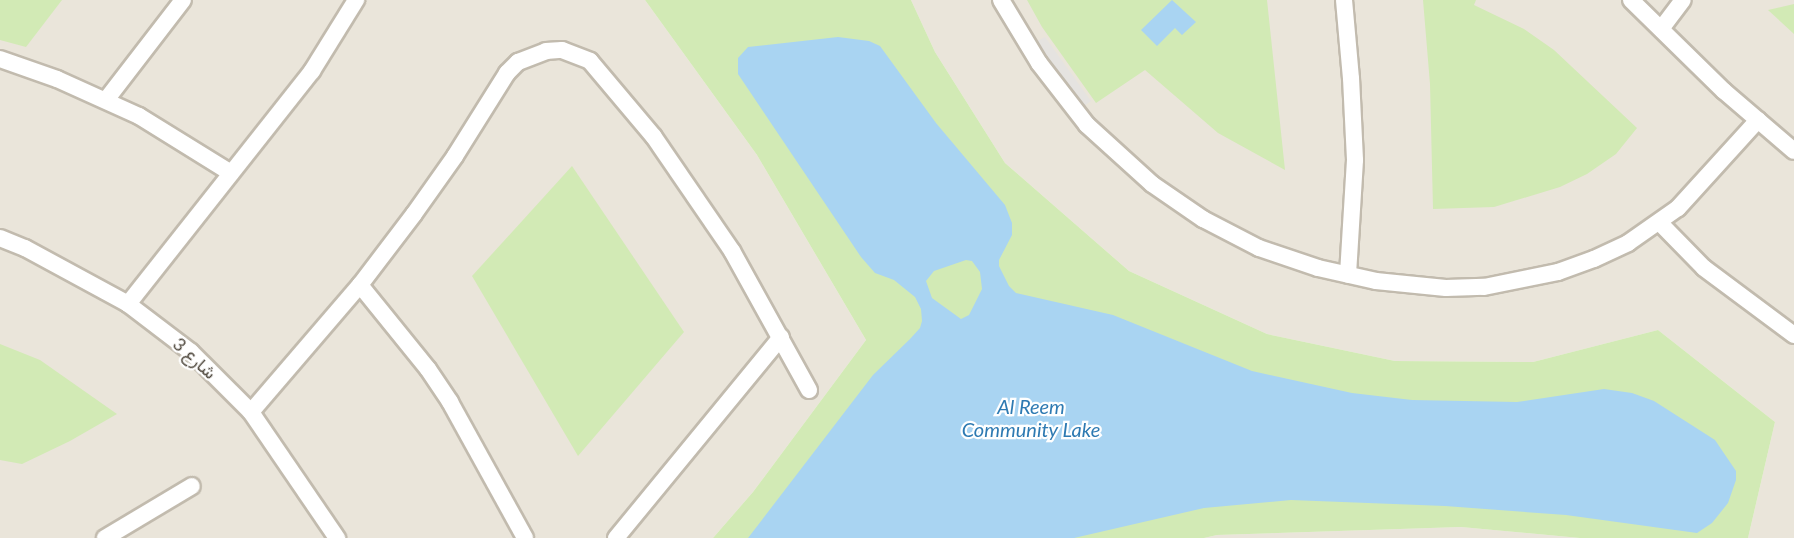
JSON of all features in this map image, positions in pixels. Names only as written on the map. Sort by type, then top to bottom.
[{"type":"street","points":[[106,100],[183,0]]},
{"type":"street","points":[[128,304],[312,71],[356,0]]},
{"type":"street","points":[[1001,0],[1039,63],[1074,108],[1094,131],[1152,184],[1203,219],[1249,244],[1288,260],[1348,275],[1408,286],[1446,288],[1522,281],[1594,259],[1628,243],[1659,222],[1694,192],[1758,120]]},
{"type":"street","points":[[1344,0],[1355,160],[1348,275]]},
{"type":"street","points":[[1631,0],[1758,120],[1794,150]]},
{"type":"street","points":[[1661,29],[1683,0]]},
{"type":"street","points":[[251,412],[360,285],[448,166],[507,73],[531,55],[562,50],[590,62],[602,72],[654,137],[732,252],[809,390]]},
{"type":"street","points":[[0,60],[57,79],[106,100],[173,136],[231,173]]},
{"type":"street","points":[[1659,222],[1704,268],[1794,335]]},
{"type":"street","name":"شارع 3","points":[[0,238],[35,253],[128,304],[191,352],[251,412],[337,538]]},
{"type":"street","points":[[360,285],[428,369],[450,402],[525,538]]},
{"type":"street","points":[[616,538],[781,337]]},
{"type":"street","points":[[105,538],[131,532],[192,486]]},
{"type":"shaded area","points":[[0,0],[645,0],[757,155],[866,340],[753,492],[713,538],[0,538]]},
{"type":"shaded area","points":[[911,0],[1794,0],[1794,538],[1748,538],[1775,422],[1658,330],[1533,362],[1395,361],[1267,334],[1129,271],[1005,163],[935,52]]},
{"type":"shaded area","points":[[1045,37],[1091,101],[1080,109],[1032,44]]},
{"type":"shaded area","points":[[1461,527],[1580,538],[1204,538],[1217,535]]},
{"type":"green space","points":[[0,0],[62,0],[26,47],[0,40]]},
{"type":"green space","name":"Al Reem Community Lake","points":[[645,0],[911,0],[935,52],[1005,163],[1129,271],[1267,334],[1395,361],[1533,362],[1658,330],[1775,422],[1748,538],[1580,538],[1461,527],[1217,535],[1204,538],[713,538],[753,492],[866,340],[757,155]]},
{"type":"green space","points":[[1027,0],[1267,0],[1285,170],[1218,133],[1145,70],[1096,103],[1042,27]]},
{"type":"green space","points":[[1423,0],[1476,0],[1474,5],[1524,29],[1554,50],[1637,128],[1616,154],[1587,174],[1560,187],[1494,207],[1433,209],[1430,84]]},
{"type":"green space","points":[[1794,4],[1794,34],[1768,10]]},
{"type":"green space","points":[[572,166],[684,332],[578,456],[472,276]]},
{"type":"green space","points":[[0,344],[40,360],[117,414],[70,441],[22,464],[0,460]]},
{"type":"water","points":[[1172,0],[1196,22],[1182,35],[1175,28],[1157,46],[1141,30]]},
{"type":"water","name":"Al Reem Community Lake","points":[[838,37],[869,41],[880,46],[936,123],[1005,205],[1012,223],[1012,235],[999,260],[999,266],[1009,286],[1016,293],[1113,315],[1252,371],[1352,393],[1412,400],[1517,402],[1604,389],[1632,393],[1654,401],[1715,440],[1736,471],[1736,480],[1728,503],[1712,523],[1697,533],[1566,515],[1445,506],[1291,500],[1204,508],[1074,538],[748,538],[873,375],[920,328],[922,321],[921,309],[915,297],[894,280],[875,273],[861,257],[738,74],[738,58],[748,47]],"holes":[[[966,260],[972,261],[980,272],[982,289],[969,315],[961,319],[932,298],[926,281],[934,271]]]}]
